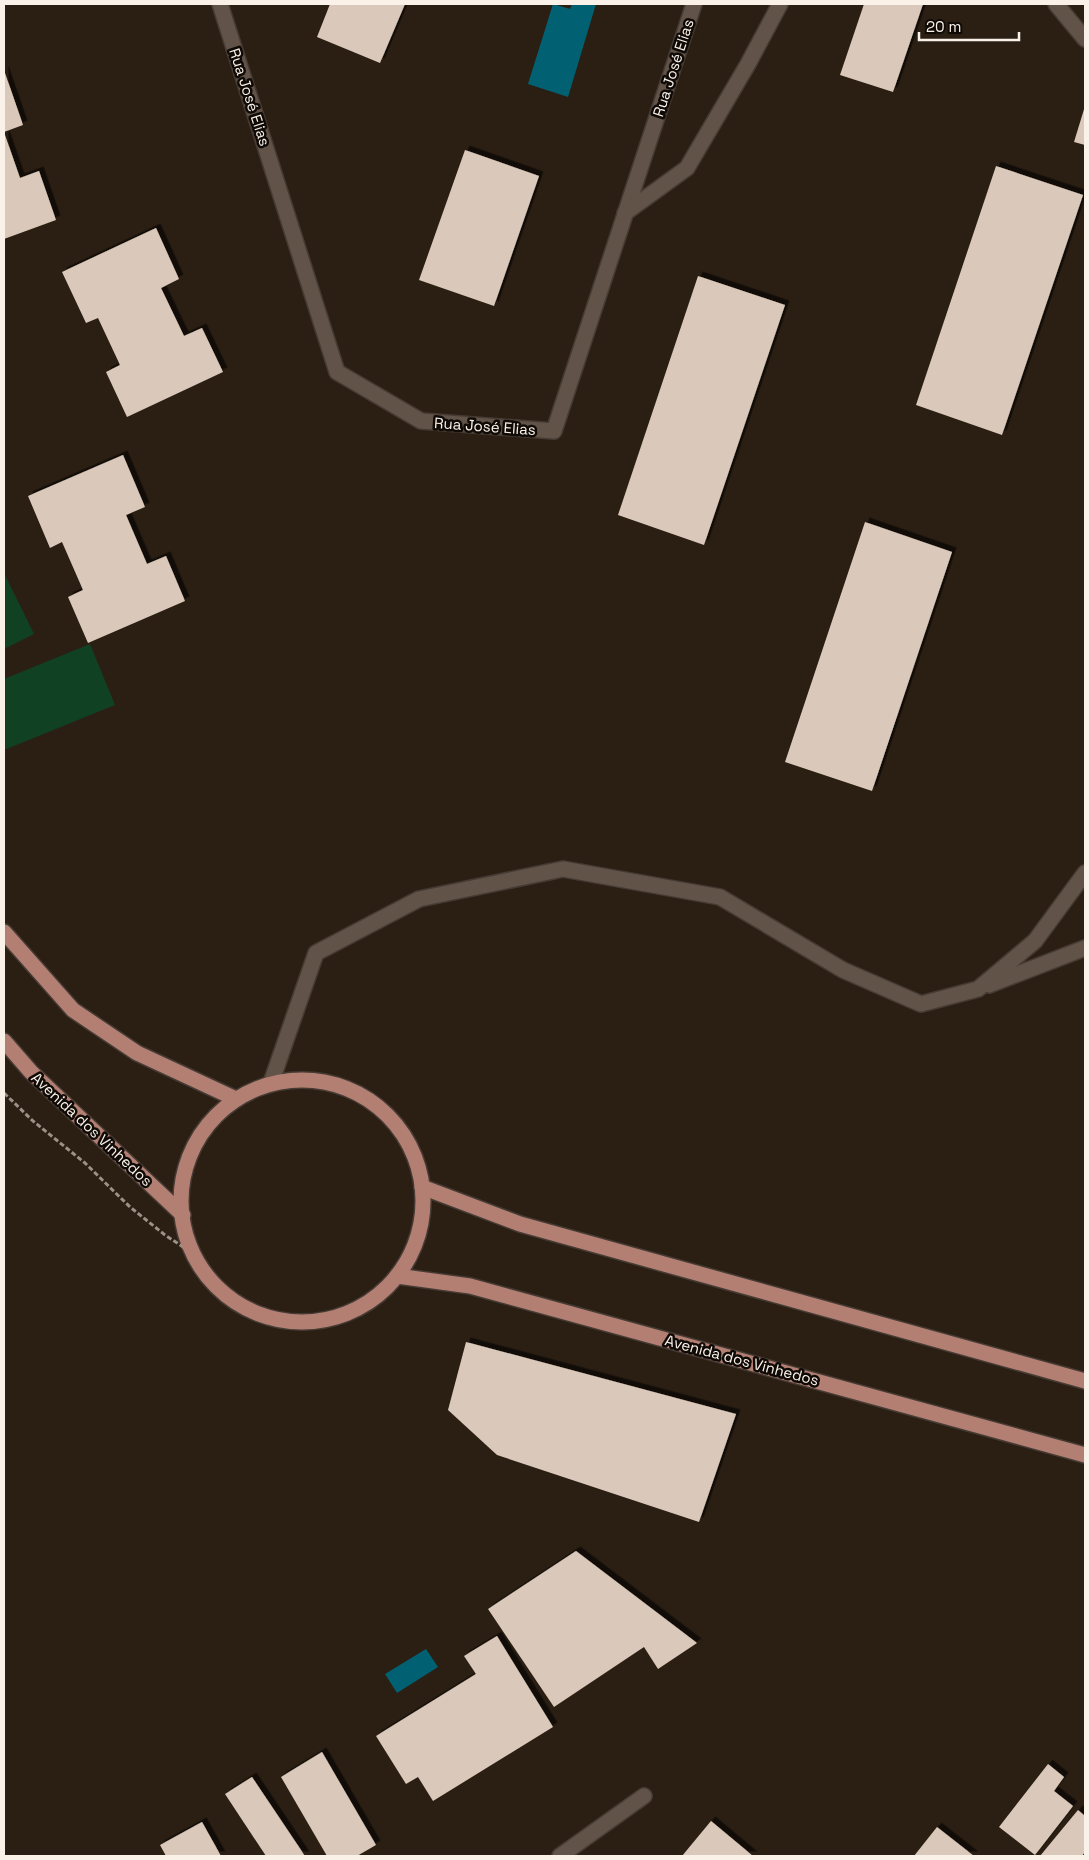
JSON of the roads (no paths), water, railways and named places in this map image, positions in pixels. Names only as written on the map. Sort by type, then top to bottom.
[{"type":"main road","points":[[4,932],[73,1010],[137,1053],[236,1099]]},
{"type":"main road","name":"Avenida dos Vinhedos","points":[[4,1041],[31,1072],[183,1215]]},
{"type":"main road","points":[[310,1079],[348,1088],[381,1108],[406,1138],[421,1174],[423,1216],[412,1256],[387,1290],[353,1313],[313,1324],[271,1320],[234,1302],[204,1273],[185,1235],[181,1197],[188,1158],[207,1125],[236,1099],[272,1083],[310,1079]]},
{"type":"main road","points":[[422,1186],[520,1224],[1085,1381]]},
{"type":"main road","name":"Avenida dos Vinhedos","points":[[397,1276],[470,1286],[1085,1454]]},
{"type":"street","name":"Rua José Elias","points":[[220,4],[337,372],[420,421],[554,431],[694,4]]},
{"type":"street","points":[[625,213],[687,168],[748,64],[780,4]]},
{"type":"street","points":[[1056,4],[1085,39]]},
{"type":"street","points":[[272,1083],[316,953],[419,898],[563,869],[720,898],[843,970],[921,1004],[978,989],[1085,948]]},
{"type":"street","points":[[978,989],[1035,941],[1085,874]]},
{"type":"street","points":[[560,1856],[644,1796]]},
{"type":"water","points":[[553,4],[570,9],[572,4],[596,4],[568,97],[528,84]]},
{"type":"water","points":[[426,1649],[438,1667],[397,1693],[385,1674]]}]
